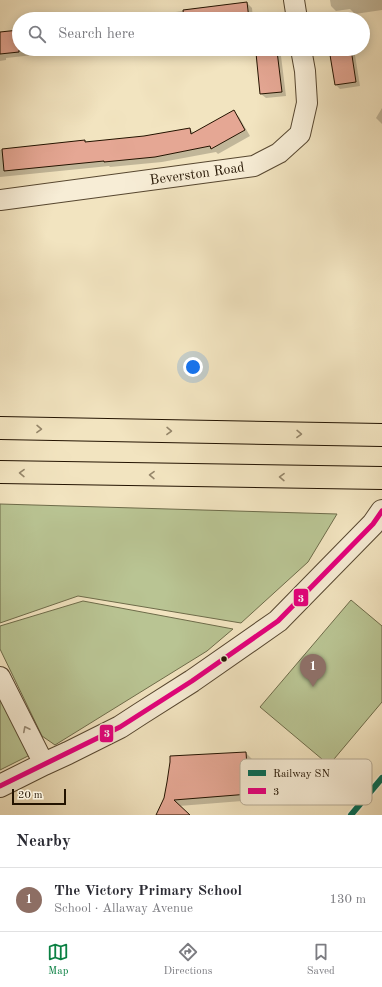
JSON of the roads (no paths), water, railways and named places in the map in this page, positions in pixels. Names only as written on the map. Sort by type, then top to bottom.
[{"type":"highway","points":[[0,428],[379,435]]},
{"type":"highway","points":[[0,472],[382,478]]},
{"type":"street","points":[[294,0],[296,12]]},
{"type":"street","name":"Beverston Road","points":[[0,200],[254,166],[261,163],[279,153],[300,134],[307,103],[305,71],[302,56]]},
{"type":"street","points":[[0,786],[75,750],[120,726],[198,677],[278,621],[373,524],[382,511]]},
{"type":"street","points":[[0,677],[44,764]]},
{"type":"rail line","name":"SN","points":[[372,790],[382,778]]},
{"type":"rail line","name":"SN","points":[[351,815],[359,805]]},
{"type":"place","name":"The Victory Primary School","points":[[313,687]]}]
